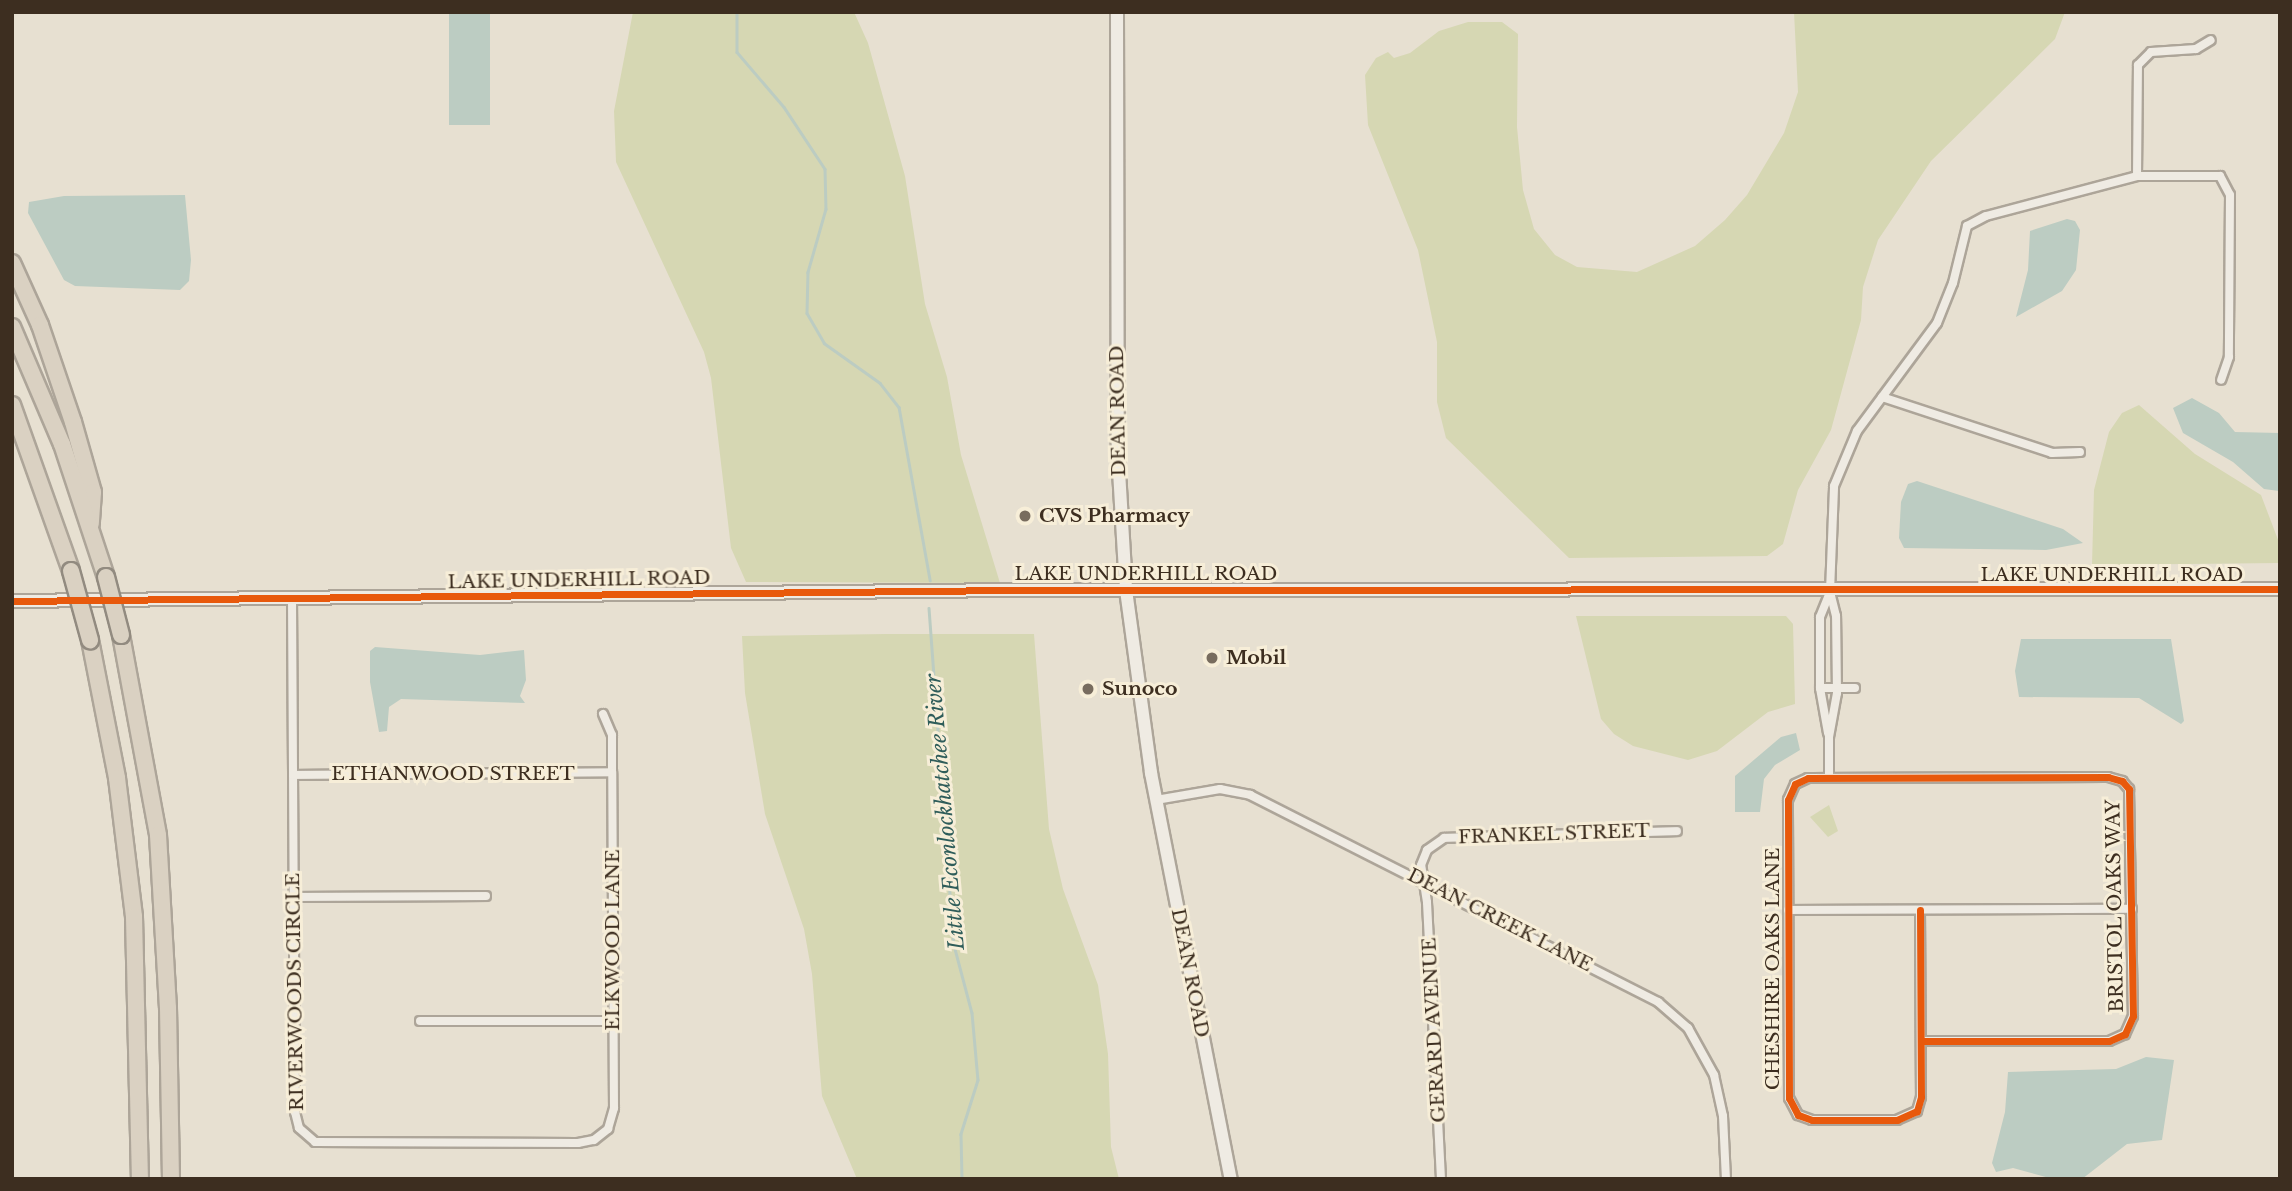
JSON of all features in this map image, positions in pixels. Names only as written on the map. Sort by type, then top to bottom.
[{"type":"highway","points":[[12,263],[40,325],[76,434],[93,492],[91,524]]},
{"type":"highway","points":[[12,327],[91,524],[121,635],[158,835],[168,1008],[171,1179]]},
{"type":"highway","points":[[12,405],[71,571],[90,640],[117,778],[134,917],[140,1179]]},
{"type":"street","name":"DEAN ROAD","points":[[1117,12],[1118,457],[1126,590],[1156,800],[1231,1179]]},
{"type":"street","points":[[2137,176],[2138,65],[2151,52],[2196,49],[2211,40]]},
{"type":"street","points":[[1829,778],[1829,737],[1837,688],[1836,615],[1830,592],[1830,510],[1836,476],[1851,441],[1937,323],[1953,283],[1962,235],[1970,223],[2137,176],[2211,173],[2229,188],[2229,357],[2221,380]]},
{"type":"street","points":[[1882,397],[2052,453],[2080,452]]},
{"type":"street","name":"LAKE UNDERHILL ROAD","points":[[12,601],[1126,590],[1830,592],[2280,589]]},
{"type":"street","points":[[1829,737],[1820,688],[1820,613],[1830,592]]},
{"type":"street","name":"RIVERWOODS CIRCLE","points":[[292,598],[295,1112],[299,1128],[310,1139],[339,1145],[584,1143],[606,1132],[614,1108]]},
{"type":"street","points":[[1820,688],[1855,688]]},
{"type":"street","name":"ELKWOOD LANE","points":[[603,714],[612,735],[614,1108]]},
{"type":"street","name":"ETHANWOOD STREET","points":[[293,775],[612,772]]},
{"type":"street","name":"BRISTOL OAKS WAY","points":[[1829,778],[2119,779],[2131,798],[2132,1022],[2123,1036],[2109,1041],[1921,1041]]},
{"type":"street","name":"CHESHIRE OAKS LANE","points":[[1829,778],[1801,780],[1789,793],[1789,1098],[1794,1112],[1812,1120],[1910,1116],[1921,1102],[1920,910]]},
{"type":"street","name":"DEAN CREEK LANE","points":[[1156,800],[1220,789],[1242,792],[1622,982],[1674,1014],[1700,1046],[1717,1083],[1726,1179]]},
{"type":"street","name":"FRANKEL STREET","points":[[1423,882],[1423,858],[1432,844],[1444,838],[1677,831]]},
{"type":"street","name":"GERARD AVENUE","points":[[1423,882],[1441,1179]]},
{"type":"street","points":[[294,897],[486,896]]},
{"type":"street","points":[[1788,910],[2132,909]]},
{"type":"street","points":[[420,1021],[614,1021]]},
{"type":"green space","points":[[633,12],[854,12],[868,43],[905,176],[925,304],[947,377],[961,455],[1000,583],[746,582],[731,548],[711,378],[704,352],[616,162],[614,111]]},
{"type":"green space","points":[[1794,12],[2065,12],[2055,39],[1931,161],[1878,240],[1863,287],[1861,320],[1831,430],[1798,490],[1783,544],[1767,556],[1569,558],[1446,438],[1437,402],[1437,342],[1418,250],[1368,125],[1365,75],[1376,58],[1388,52],[1394,58],[1410,53],[1439,31],[1468,22],[1502,22],[1518,34],[1517,127],[1523,190],[1534,229],[1555,255],[1577,267],[1637,272],[1695,246],[1725,220],[1747,195],[1784,133],[1798,92]]},
{"type":"green space","points":[[2139,405],[2195,454],[2261,495],[2280,545],[2280,563],[2092,565],[2094,490],[2109,432],[2122,413]]},
{"type":"green space","points":[[1576,616],[1786,616],[1793,624],[1795,704],[1768,712],[1717,751],[1688,760],[1633,746],[1614,734],[1601,719]]},
{"type":"green space","points":[[1034,634],[1049,829],[1063,889],[1098,985],[1108,1054],[1111,1147],[1119,1179],[857,1179],[822,1096],[812,974],[804,929],[765,814],[745,693],[742,636]]},
{"type":"green space","points":[[1829,805],[1838,831],[1828,837],[1810,817]]},
{"type":"shaded area","points":[[449,12],[490,12],[490,125],[449,125]]},
{"type":"shaded area","points":[[185,195],[191,260],[189,281],[180,290],[75,286],[64,280],[28,213],[29,202],[64,196]]},
{"type":"shaded area","points":[[2067,219],[2075,221],[2080,230],[2076,270],[2062,291],[2016,317],[2028,270],[2030,231]]},
{"type":"shaded area","points":[[2192,398],[2219,413],[2235,432],[2280,433],[2279,491],[2264,489],[2233,462],[2183,433],[2173,408]]},
{"type":"shaded area","points":[[1917,481],[2063,529],[2083,543],[2046,550],[1904,548],[1899,538],[1901,502],[1908,484]]},
{"type":"shaded area","points":[[2021,639],[2171,639],[2184,721],[2181,724],[2139,698],[2019,697],[2015,671]]},
{"type":"shaded area","points":[[375,647],[480,655],[524,650],[526,680],[520,696],[525,703],[401,699],[389,707],[387,731],[379,732],[370,682],[370,651]]},
{"type":"shaded area","points":[[1796,733],[1800,750],[1775,765],[1764,779],[1760,812],[1735,812],[1735,776],[1781,737]]},
{"type":"shaded area","points":[[2146,1057],[2174,1060],[2162,1140],[2127,1144],[2082,1179],[2053,1179],[2013,1168],[1996,1172],[1992,1163],[2005,1112],[2008,1072],[2116,1069]]},
{"type":"waterway","name":"Little Econlockhatchee River","points":[[737,12],[737,52],[784,107],[825,169],[826,209],[808,272],[807,313],[824,343],[880,383],[899,407],[930,580]]},
{"type":"waterway","name":"Little Econlockhatchee River","points":[[929,608],[954,945],[972,1013],[978,1080],[961,1134],[962,1179]]},
{"type":"cycle path","points":[[12,601],[1008,590],[2280,589]]},
{"type":"cycle path","points":[[1920,910],[1921,1097],[1917,1111],[1897,1120],[1812,1120],[1798,1115],[1789,1098],[1788,800],[1795,784],[1808,778],[2108,777],[2122,781],[2129,789],[2133,1016],[2125,1034],[2109,1041],[1921,1041]]},
{"type":"place","name":"CVS Pharmacy","points":[[1025,516]]},
{"type":"place","name":"Mobil","points":[[1212,658]]},
{"type":"place","name":"Sunoco","points":[[1088,689]]}]
